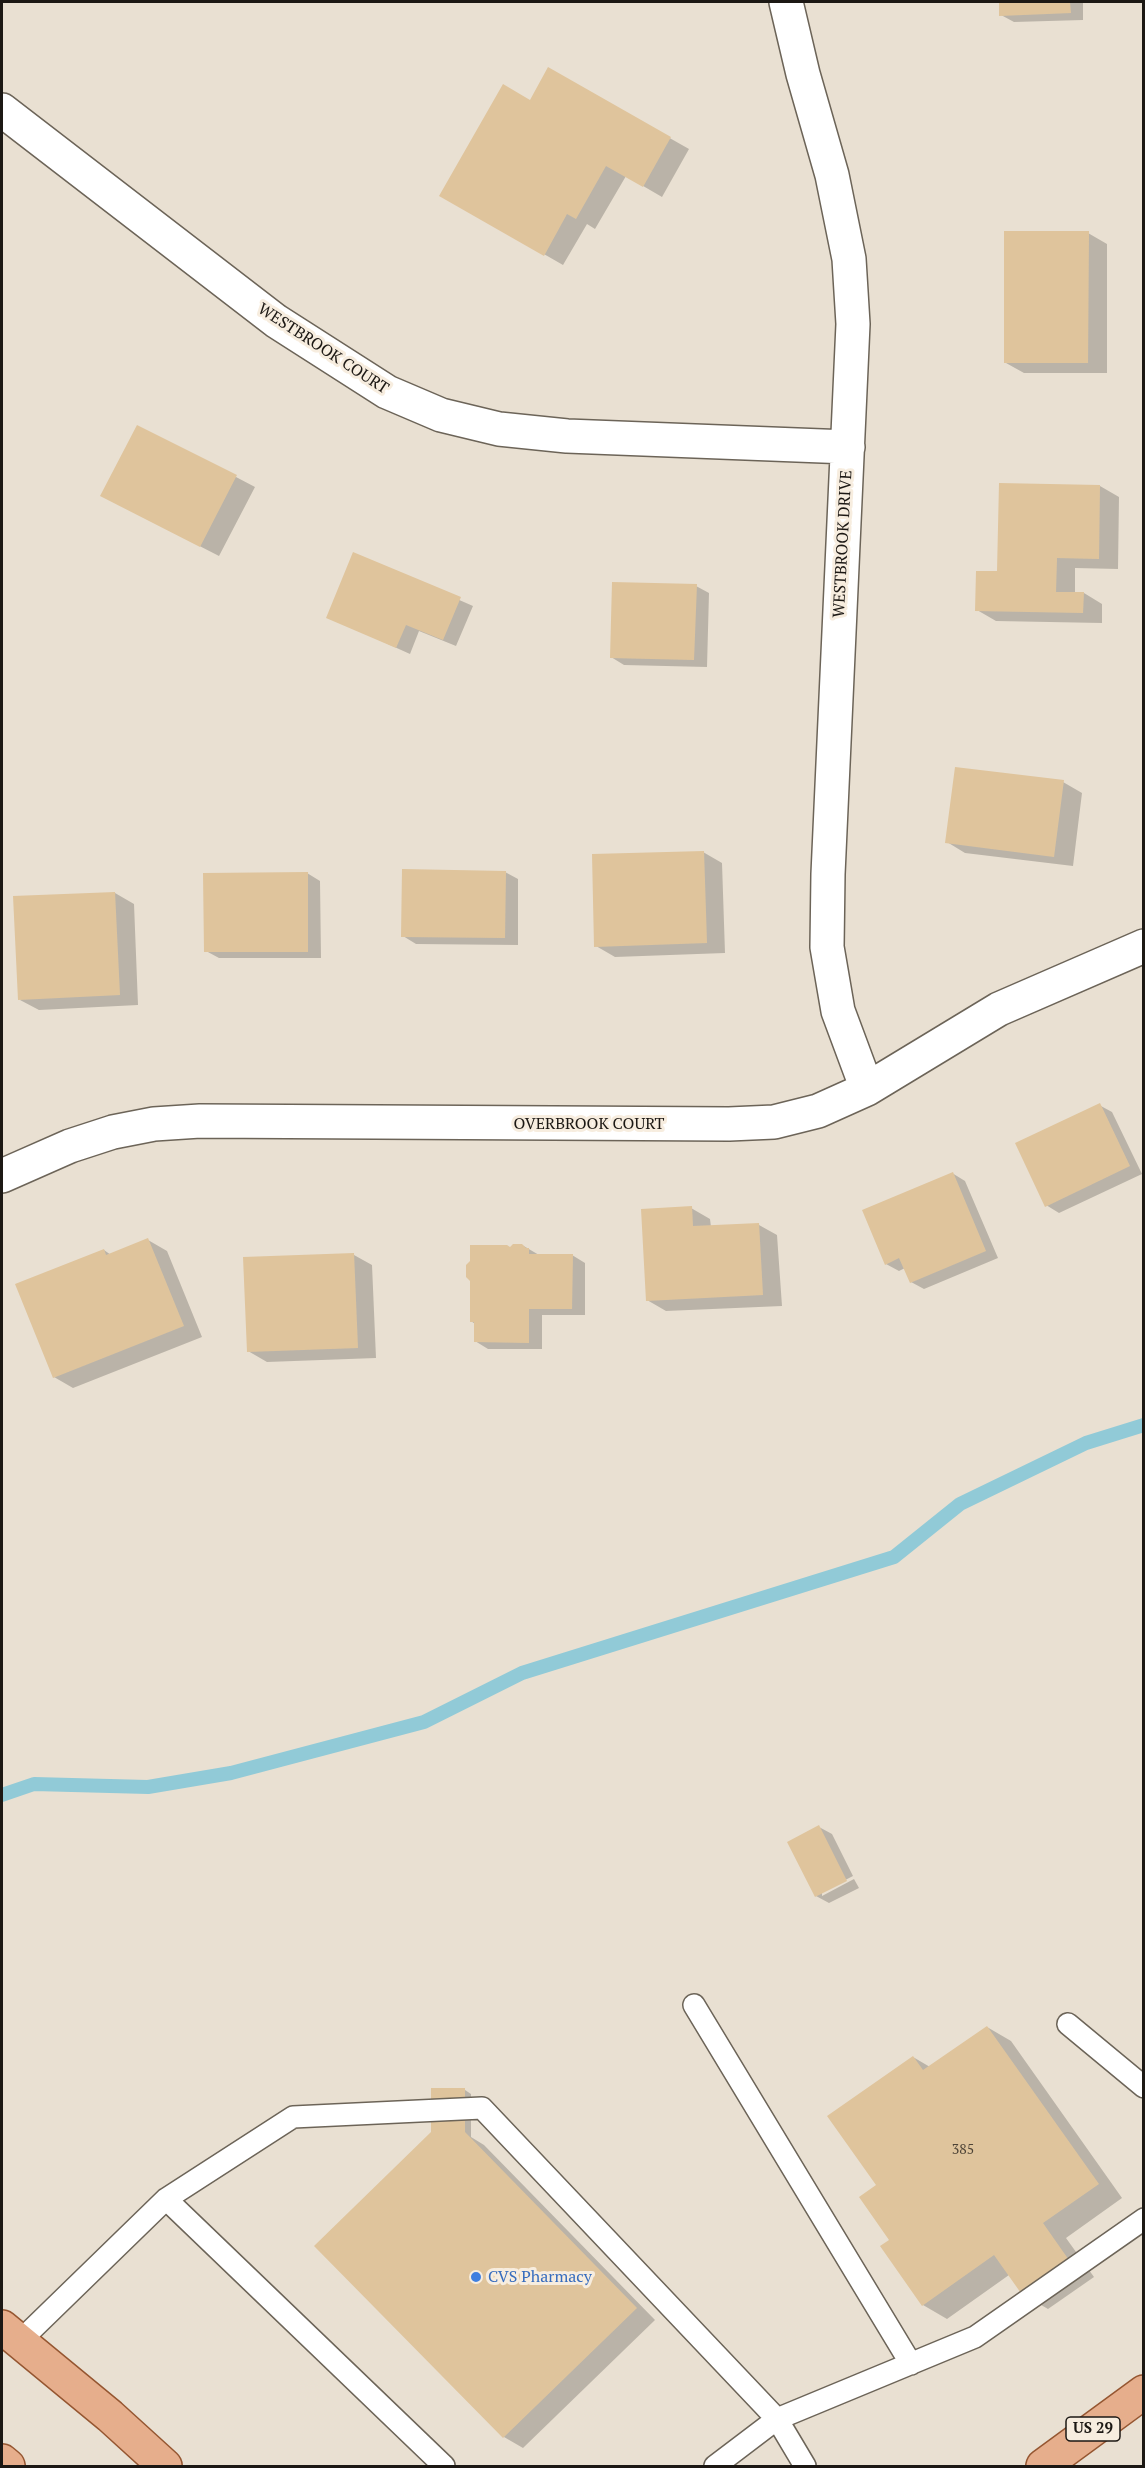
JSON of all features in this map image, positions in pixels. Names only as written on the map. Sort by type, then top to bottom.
[{"type":"main road","points":[[11,2334],[110,2416],[165,2466]]},
{"type":"main road","name":"US 29","points":[[1043,2466],[1143,2392]]},
{"type":"main road","points":[[2,2461],[8,2466]]},
{"type":"street","name":"WESTBROOK DRIVE","points":[[786,2],[803,74],[832,175],[849,259],[853,324],[827,948],[838,1011],[867,1089]]},
{"type":"street","name":"WESTBROOK COURT","points":[[2,110],[276,321],[387,392],[441,415],[499,429],[567,436],[848,447]]},
{"type":"street","name":"OVERBROOK COURT","points":[[2,1176],[70,1146],[113,1132],[154,1124],[201,1121],[774,1122],[818,1111],[867,1089],[999,1009],[1143,946]]},
{"type":"lane","points":[[694,2006],[911,2364]]},
{"type":"lane","points":[[1068,2024],[1143,2087]]},
{"type":"lane","points":[[11,2334],[166,2199],[293,2117],[482,2108],[777,2419],[805,2466]]},
{"type":"lane","points":[[166,2199],[444,2466]]},
{"type":"lane","points":[[715,2466],[777,2419],[975,2337],[1143,2219]]},
{"type":"building","points":[[999,2],[1070,2],[1071,13],[999,16]]},
{"type":"building","points":[[548,67],[671,137],[643,187],[606,166],[576,219],[567,214],[544,256],[439,196],[503,84],[530,100]]},
{"type":"building","points":[[1004,231],[1089,231],[1088,363],[1004,363]]},
{"type":"building","points":[[137,425],[237,475],[200,547],[100,496]]},
{"type":"building","points":[[999,483],[1100,485],[1099,559],[1057,558],[1056,592],[1084,592],[1083,613],[975,611],[976,571],[997,571]]},
{"type":"building","points":[[353,552],[461,597],[443,640],[406,625],[396,648],[326,618]]},
{"type":"building","points":[[612,582],[697,584],[694,660],[610,658]]},
{"type":"building","points":[[955,767],[1064,780],[1054,857],[945,843]]},
{"type":"building","points":[[704,851],[707,943],[594,947],[592,854]]},
{"type":"building","points":[[402,869],[506,871],[505,938],[401,937]]},
{"type":"building","points":[[308,872],[308,952],[204,952],[203,873]]},
{"type":"building","points":[[115,892],[120,995],[18,1000],[13,896]]},
{"type":"building","points":[[1100,1103],[1130,1166],[1045,1207],[1015,1143]]},
{"type":"building","points":[[953,1172],[986,1251],[910,1283],[899,1258],[885,1265],[862,1210]]},
{"type":"building","points":[[692,1206],[693,1226],[759,1223],[763,1295],[646,1301],[641,1209]]},
{"type":"building","points":[[148,1238],[184,1326],[53,1378],[15,1284],[104,1249],[106,1255]]},
{"type":"building","points":[[513,1244],[522,1244],[529,1248],[529,1254],[573,1254],[572,1309],[529,1309],[529,1343],[474,1342],[474,1322],[470,1322],[470,1281],[466,1277],[466,1265],[470,1261],[470,1245],[507,1245],[510,1247]]},
{"type":"building","points":[[354,1253],[358,1348],[247,1352],[243,1257]]},
{"type":"building","points":[[819,1825],[847,1881],[815,1897],[787,1842]]},
{"type":"building","points":[[987,2026],[1099,2184],[1043,2223],[1071,2263],[1023,2296],[994,2255],[922,2306],[880,2246],[889,2240],[859,2197],[876,2185],[827,2116],[913,2056],[923,2070]]},
{"type":"building","name":"CVS Pharmacy","points":[[431,2088],[465,2088],[465,2132],[637,2308],[503,2438],[314,2246],[431,2132]]},
{"type":"waterway","points":[[2,1795],[34,1784],[148,1787],[231,1773],[424,1722],[522,1673],[894,1557],[960,1504],[1086,1443],[1144,1425]]},
{"type":"place","name":"CVS Pharmacy","points":[[476,2277]]}]
